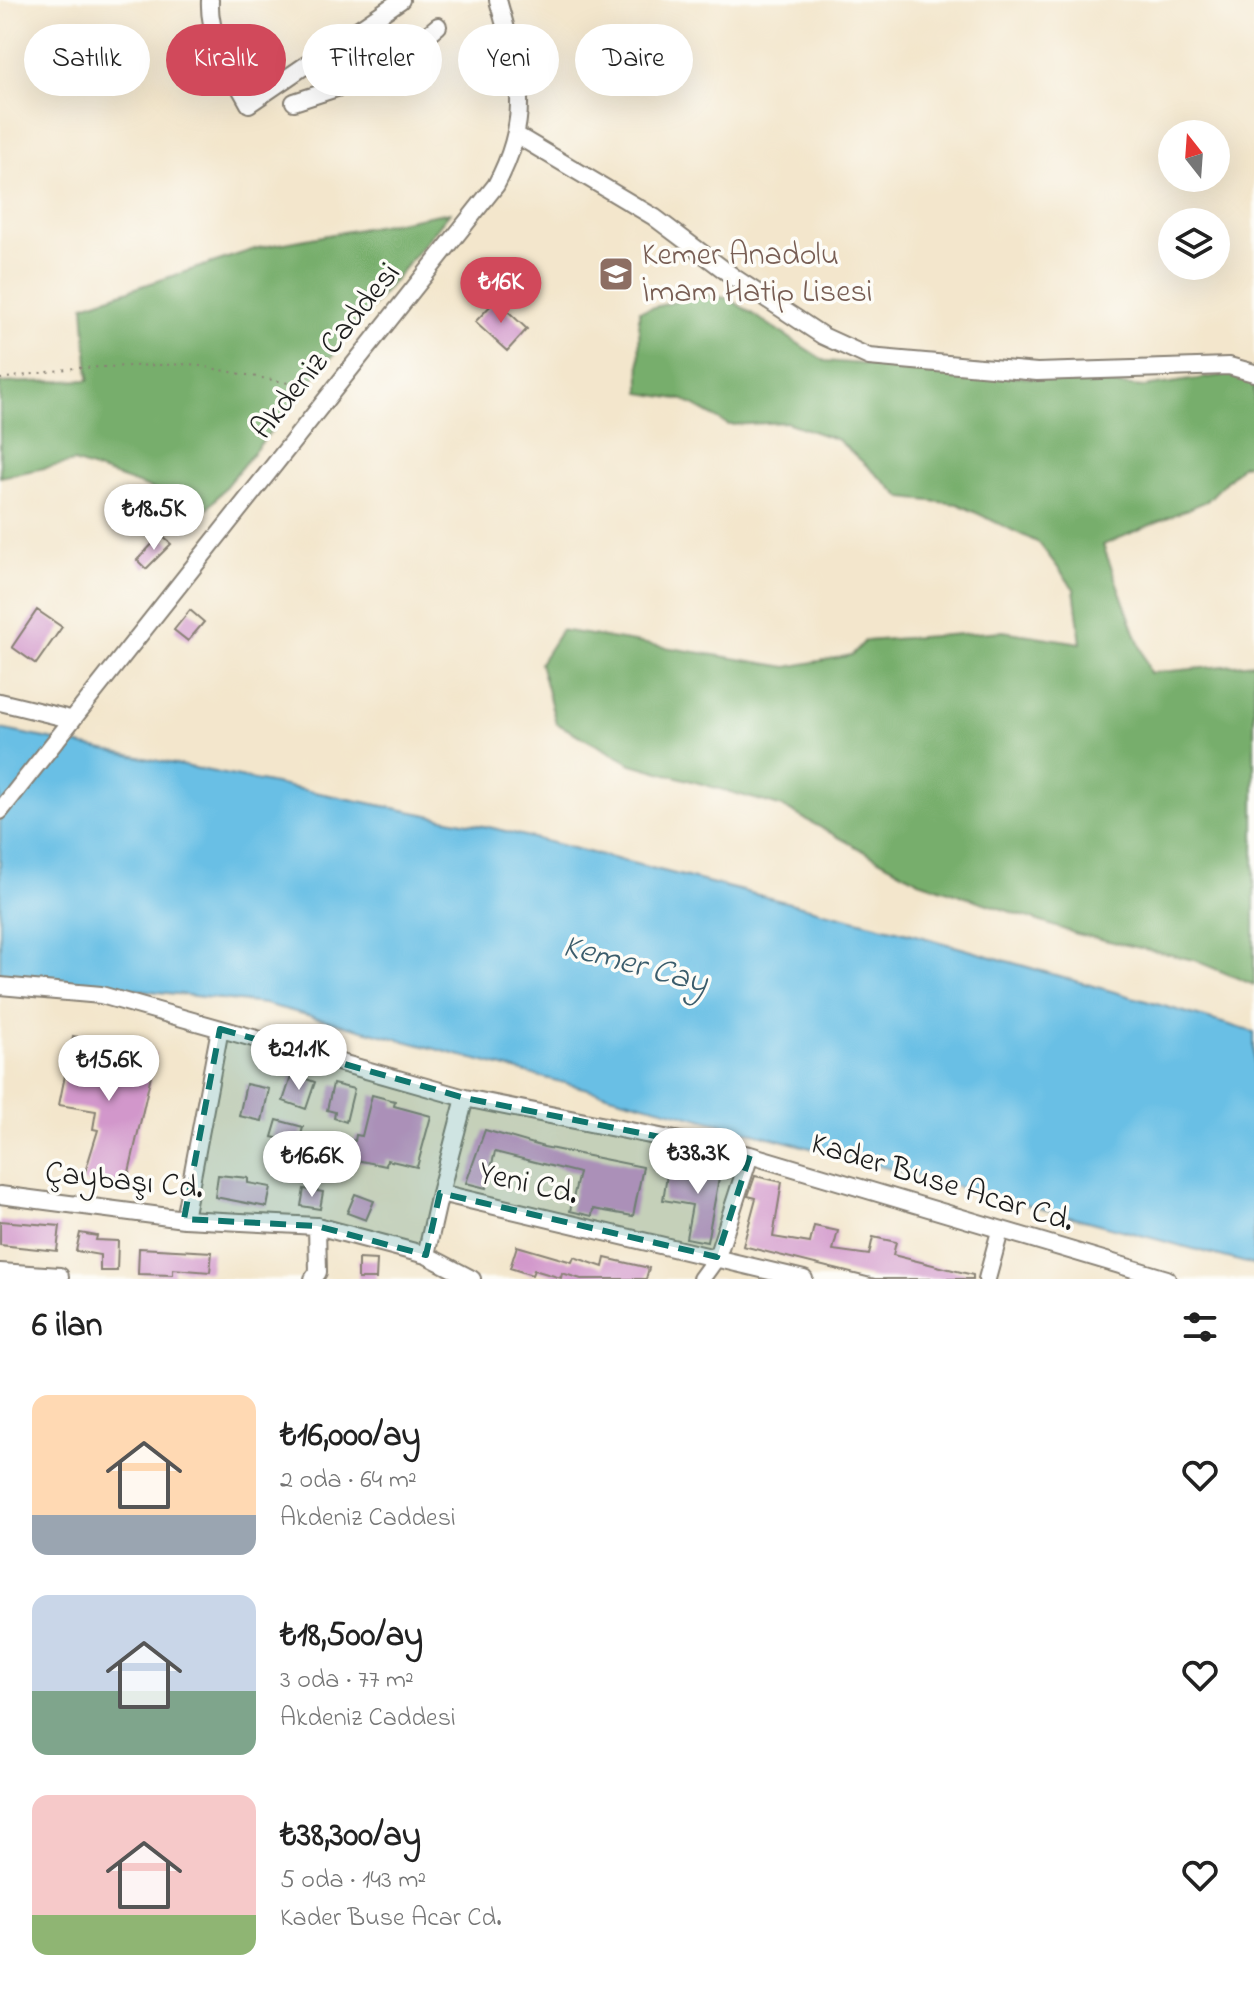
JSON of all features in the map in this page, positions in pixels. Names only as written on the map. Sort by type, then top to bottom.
[{"type":"street","points":[[210,0],[209,16],[217,43],[249,104],[302,69]]},
{"type":"street","points":[[369,24],[401,0]]},
{"type":"street","name":"Akdeniz Caddesi","points":[[0,811],[496,185],[518,136],[520,90],[498,0]]},
{"type":"street","points":[[294,102],[313,96]]},
{"type":"street","points":[[518,136],[654,217],[735,278],[823,336],[869,357],[1037,372],[1229,366],[1254,373]]},
{"type":"street","points":[[0,702],[70,719]]},
{"type":"street","name":"Kader Buse Acar Cd.","points":[[0,986],[101,995],[465,1098],[750,1155],[1167,1279]]},
{"type":"street","points":[[184,1219],[220,1029]]},
{"type":"street","points":[[440,1193],[465,1098]]},
{"type":"street","points":[[701,1279],[717,1257],[750,1155]]},
{"type":"street","name":"Yeni Cd.","points":[[426,1255],[440,1193],[804,1279]]},
{"type":"street","name":"Çaybaşı Cd.","points":[[0,1195],[184,1219],[317,1226],[426,1255],[472,1279]]},
{"type":"street","points":[[313,1279],[318,1272],[317,1226]]},
{"type":"street","points":[[987,1279],[1000,1231]]},
{"type":"street","points":[[0,1272],[60,1276],[60,1279]]},
{"type":"path","points":[[0,379],[74,368],[190,364],[331,391]]},
{"type":"highlighted area","points":[[220,1029],[465,1098],[750,1155],[717,1257],[440,1193],[426,1255],[317,1226],[184,1219]]},
{"type":"green space","points":[[450,212],[208,508],[74,462],[0,477],[0,383],[89,380],[84,305],[258,248]]},
{"type":"green space","points":[[701,295],[728,298],[825,361],[1144,387],[1231,374],[1254,381],[1254,463],[1242,465],[1207,501],[1103,545],[1150,673],[1254,663],[1254,985],[1194,960],[1077,934],[919,881],[783,807],[632,764],[556,723],[540,663],[561,630],[787,667],[852,655],[865,641],[1003,631],[1081,643],[1074,589],[1039,543],[958,504],[903,498],[838,440],[786,422],[729,425],[684,400],[640,393],[639,311]]},
{"type":"water","name":"Kemer Cay","points":[[0,729],[493,828],[916,935],[1254,1032],[1254,1265],[265,1004],[0,974]]},
{"type":"building","points":[[496,300],[527,329],[507,351],[475,322]]},
{"type":"building","points":[[161,535],[171,544],[146,569],[137,560]]},
{"type":"building","points":[[37,610],[62,627],[36,664],[12,647]]},
{"type":"building","points":[[190,610],[204,622],[188,641],[174,630]]},
{"type":"building","points":[[73,1036],[156,1053],[125,1190],[82,1182],[98,1130],[93,1129],[96,1111],[59,1105]]},
{"type":"building","points":[[292,1074],[315,1082],[306,1109],[283,1101]]},
{"type":"building","points":[[246,1084],[269,1089],[262,1121],[239,1116]]},
{"type":"building","points":[[333,1084],[354,1089],[346,1122],[334,1118],[335,1112],[327,1110]]},
{"type":"building","points":[[372,1095],[395,1101],[394,1106],[431,1116],[417,1167],[387,1160],[386,1166],[351,1159],[352,1152],[326,1145],[329,1134],[355,1141],[356,1135],[362,1136]]},
{"type":"building","points":[[277,1120],[303,1127],[299,1144],[272,1137]]},
{"type":"building","points":[[485,1130],[544,1147],[643,1167],[633,1216],[593,1209],[592,1216],[570,1211],[579,1173],[495,1152],[486,1188],[466,1183]]},
{"type":"building","points":[[705,1158],[734,1164],[730,1175],[720,1173],[707,1242],[686,1238],[692,1205],[663,1200],[667,1175],[696,1180],[697,1174],[702,1175]]},
{"type":"building","points":[[218,1175],[248,1178],[248,1183],[271,1187],[267,1207],[215,1197]]},
{"type":"building","points":[[755,1176],[782,1182],[773,1237],[810,1243],[814,1226],[838,1231],[833,1250],[869,1255],[873,1237],[896,1242],[893,1255],[973,1275],[973,1279],[875,1279],[743,1246],[756,1198],[748,1196]]},
{"type":"building","points":[[304,1189],[323,1192],[320,1209],[301,1206]]},
{"type":"building","points":[[355,1194],[374,1201],[366,1220],[347,1213]]},
{"type":"building","points":[[0,1221],[60,1226],[57,1251],[0,1245]]},
{"type":"building","points":[[80,1233],[97,1236],[96,1240],[118,1241],[117,1271],[100,1271],[100,1255],[76,1251]]},
{"type":"building","points":[[517,1246],[572,1262],[574,1257],[603,1267],[605,1258],[649,1268],[646,1279],[581,1279],[562,1273],[561,1278],[534,1270],[532,1275],[510,1268]]},
{"type":"building","points":[[139,1248],[212,1252],[210,1272],[173,1269],[173,1275],[138,1274]]},
{"type":"building","points":[[358,1259],[377,1260],[376,1279],[358,1279]]},
{"type":"place","name":"Kemer Anadolu İmam Hatip Lisesi","points":[[616,274]]}]
